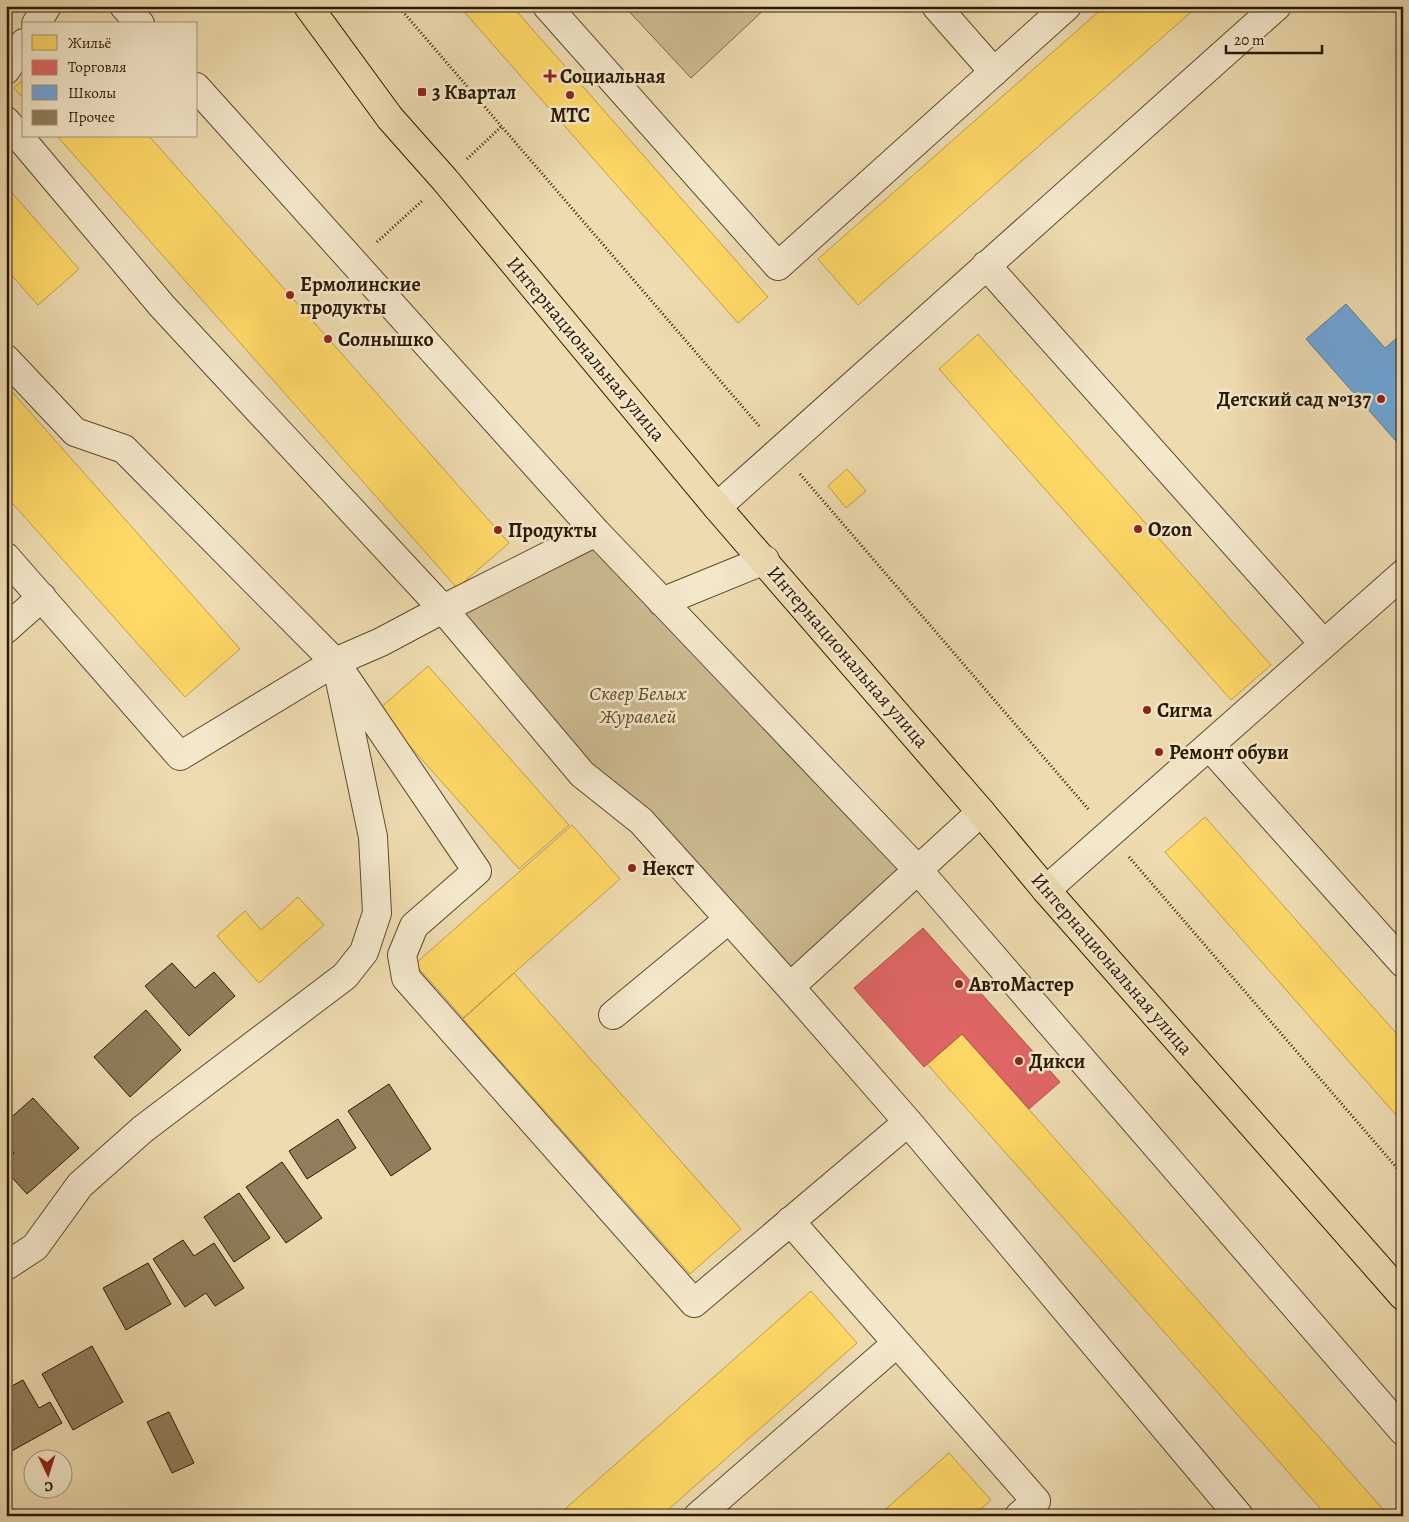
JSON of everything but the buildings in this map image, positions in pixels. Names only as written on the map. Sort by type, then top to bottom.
[{"type":"main road","name":"Интернациональная улица","points":[[308,6],[390,118],[445,180],[717,507],[765,560],[1046,890],[1403,1296]]},
{"type":"street","points":[[37,22],[47,6]]},
{"type":"street","points":[[124,6],[138,22]]},
{"type":"street","points":[[547,6],[778,266],[1066,6]]},
{"type":"street","points":[[936,6],[994,72]]},
{"type":"street","points":[[717,507],[1278,6]]},
{"type":"street","points":[[6,70],[22,46]]},
{"type":"street","points":[[198,88],[596,532],[918,870],[1403,1431]]},
{"type":"street","points":[[6,121],[162,306],[443,609],[582,774],[640,821],[790,987],[908,1122],[1239,1516]]},
{"type":"street","points":[[986,265],[1324,644]]},
{"type":"street","points":[[6,359],[75,432],[124,449],[335,662],[478,871],[414,926],[402,955],[406,978],[694,1303],[908,1122]]},
{"type":"street","points":[[6,557],[180,756],[335,662],[380,642],[596,532]]},
{"type":"street","points":[[662,602],[765,560]]},
{"type":"street","points":[[1046,890],[1401,578]]},
{"type":"street","points":[[6,629],[42,597]]},
{"type":"street","points":[[6,1266],[35,1247],[80,1185],[143,1129],[345,976],[364,952],[377,913],[373,837],[335,662]]},
{"type":"street","points":[[1209,746],[1403,963]]},
{"type":"street","points":[[790,987],[981,812]]},
{"type":"street","points":[[613,1015],[729,919]]},
{"type":"street","points":[[790,1221],[1036,1501],[1020,1516]]},
{"type":"street","points":[[698,1516],[897,1343]]},
{"type":"path","points":[[398,6],[1403,1175]]},
{"type":"green space","points":[[624,6],[768,6],[691,78]]},
{"type":"green space","name":"Сквер Белых Журавлей","points":[[596,532],[918,870],[790,987],[443,609]]},
{"type":"place","name":"Социальная","points":[[550,76]]},
{"type":"place","name":"3 Квартал","points":[[422,92]]},
{"type":"place","name":"МТС","points":[[570,95]]},
{"type":"place","name":"Ермолинские продукты","points":[[290,295]]},
{"type":"place","name":"Солнышко","points":[[328,339]]},
{"type":"place","name":"Детский сад №137","points":[[1381,399]]},
{"type":"place","name":"Ozon","points":[[1138,529]]},
{"type":"place","name":"Продукты","points":[[498,530]]},
{"type":"place","name":"Сигма","points":[[1147,710]]},
{"type":"place","name":"Ремонт обуви","points":[[1159,752]]},
{"type":"place","name":"Некст","points":[[632,868]]},
{"type":"place","name":"АвтоМастер","points":[[959,984]]},
{"type":"place","name":"Дикси","points":[[1019,1061]]}]
